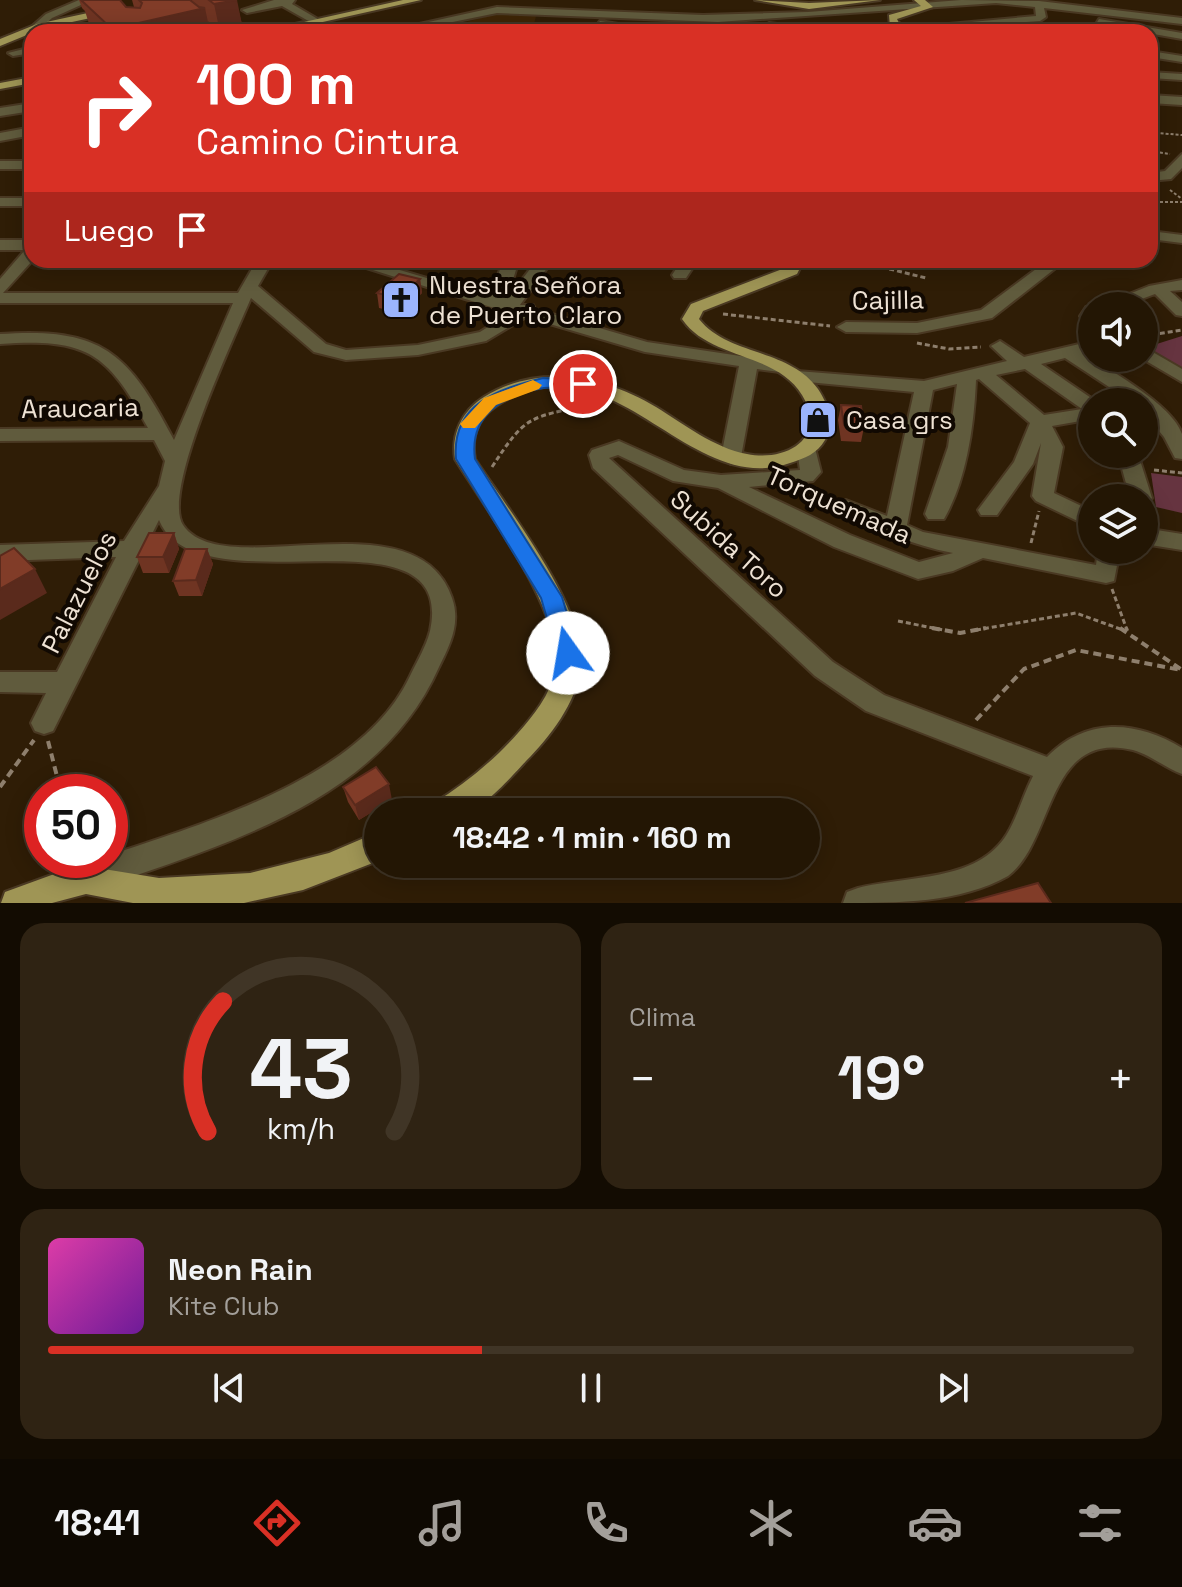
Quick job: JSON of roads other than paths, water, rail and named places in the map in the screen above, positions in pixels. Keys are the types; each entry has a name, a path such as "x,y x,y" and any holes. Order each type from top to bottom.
{"main road":[{"path":"158,3 173,0"},
{"path":"303,24 416,0"},
{"path":"760,0 809,6 875,0"},
{"path":"894,24 892,17 924,9 923,2"},
{"path":"55,24 118,11"},
{"path":"0,43 24,33"},
{"path":"0,86 24,82"},
{"path":"467,798 523,747 561,695 569,666 561,619 552,597 465,459 463,438 480,410 514,390 557,382 608,390 731,457 774,460 807,449 819,435 819,411 809,389 789,372 695,328 691,315 701,307 792,268"},
{"path":"16,903 83,879 168,893 240,889 324,869 364,852"}],"street":[{"path":"40,24 49,16 87,0"},
{"path":"95,0 118,11"},
{"path":"173,0 203,24"},
{"path":"247,10 295,0"},
{"path":"538,16 546,0"},
{"path":"704,18 827,13 923,2 996,0 1155,17 1180,27"},
{"path":"281,1 322,24"},
{"path":"658,24 669,16 670,4"},
{"path":"1039,4 1040,16"},
{"path":"438,24 492,11 593,24"},
{"path":"821,24 827,13"},
{"path":"538,16 669,16 752,24"},
{"path":"954,24 1027,21 1040,16 1135,24"},
{"path":"1158,26 1180,27"},
{"path":"1162,48 1182,50"},
{"path":"13,53 24,51"},
{"path":"1158,55 1182,59"},
{"path":"1158,80 1182,77"},
{"path":"1158,100 1182,101"},
{"path":"0,112 24,108"},
{"path":"0,137 24,132"},
{"path":"1167,177 1177,156"},
{"path":"0,165 24,165"},
{"path":"0,202 24,202"},
{"path":"1158,236 1182,239"},
{"path":"0,245 24,247"},
{"path":"0,289 24,258"},
{"path":"83,879 277,808 324,783 350,764 392,722 429,668 442,635 445,621 441,595 414,566 386,556 216,553 180,537 169,522 168,488 175,461 246,292 260,268"},
{"path":"378,268 512,305 645,347 749,362 789,372 924,387 1078,349"},
{"path":"511,268 512,305"},
{"path":"0,298 246,292 320,348 346,355 407,351 486,336 539,268"},
{"path":"680,275 685,268"},
{"name":"Cajilla","path":"846,327 917,328 986,314 1047,268"},
{"path":"1157,292 1168,285 1182,285"},
{"path":"1161,291 1182,311"},
{"path":"0,339 51,335 92,347 129,376 175,461"},
{"path":"1000,346 1078,400"},
{"path":"1067,351 1154,409 1174,431 1182,453"},
{"path":"1158,361 1182,377"},
{"path":"731,457 749,362"},
{"path":"975,375 1040,422 1053,447 1043,496 1078,513"},
{"path":"936,514 954,471 975,375"},
{"path":"895,530 924,387"},
{"path":"1040,422 1078,413"},
{"path":"989,510 1023,464 1040,422"},
{"name":"Araucaria","path":"0,435 161,434"},
{"name":"Subida Toro","path":"807,449 811,472 806,476 721,482 680,476 619,447 599,455 600,463 824,669 875,703 962,734 1051,771"},
{"name":"Torquemada","path":"721,482 842,541 918,571 945,565 982,550"},
{"name":"Palazuelos","path":"44,723 131,549 168,488"},
{"path":"846,507 919,539 1106,575 1107,564"},
{"path":"1158,539 1182,542"},
{"path":"0,553 131,549"},
{"path":"0,682 63,683"},
{"path":"858,903 879,896 963,884 997,868 1017,850 1051,771 1083,743 1107,734 1144,743 1182,762"}],"place":[{"name":"Nuestra Señora de Puerto Claro","path":"401,300"},
{"name":"Casa grs","path":"818,420"}]}
